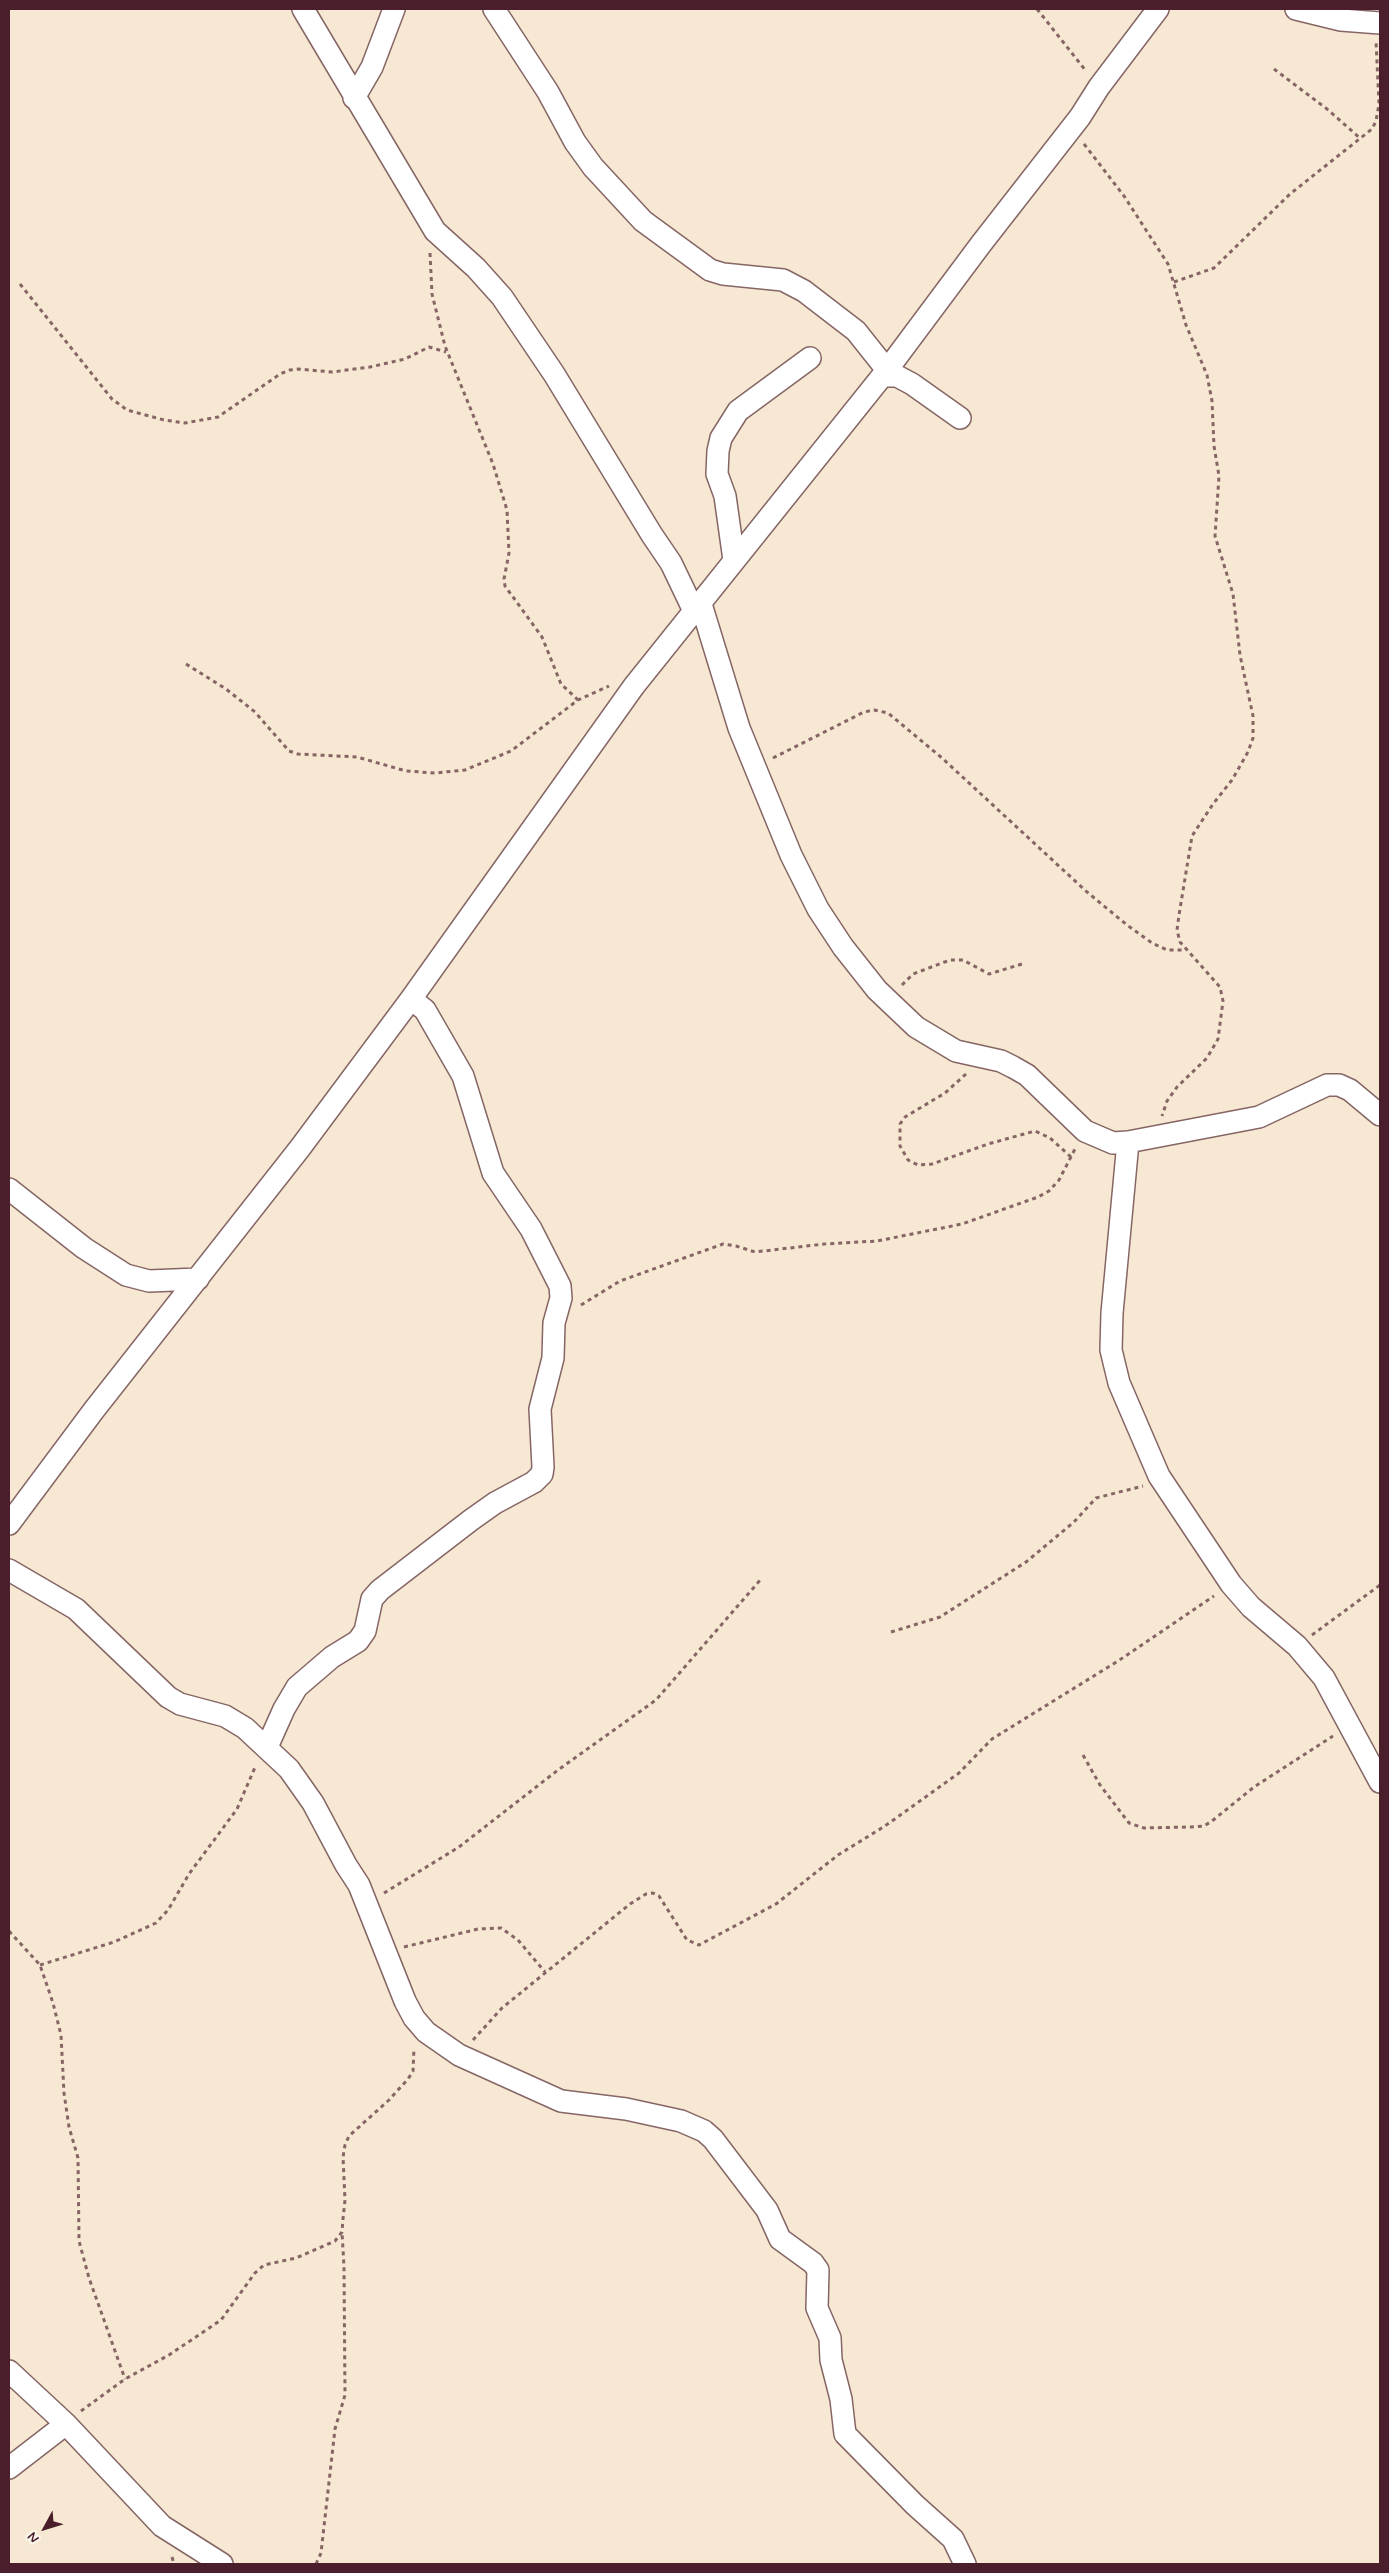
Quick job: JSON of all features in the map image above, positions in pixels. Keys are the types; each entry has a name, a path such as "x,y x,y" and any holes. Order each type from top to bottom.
{"street":[{"path":"302,9 435,231 476,268 502,297 554,374 596,446 672,563 698,608 736,719 791,855 818,909 843,947 877,990 916,1027 940,1042 956,1051 1001,1061 1027,1075 1085,1131 1113,1143 1128,1142 1156,1135 1260,1117 1327,1085 1339,1085 1350,1090 1380,1114"},
{"path":"354,98 372,67 394,9"},
{"path":"494,9 548,92 575,142 593,167 643,221 710,270 723,274 782,280 804,291 856,331 885,373 897,376 912,384 960,418"},
{"path":"9,1524 94,1410 300,1148 411,999 671,637 698,608 734,560 885,373 991,230 1070,130 1099,87 1158,9"},
{"path":"1296,9 1341,20 1377,23"},
{"path":"734,560 725,496 717,474 718,451 721,438 738,411 810,358"},
{"path":"267,1747 284,1709 297,1686 310,1673 358,1641 362,1636 365,1631 372,1599 380,1590 471,1520 495,1503 534,1482 542,1474 540,1409 553,1358 556,1314 561,1298 555,1274 532,1229 493,1173 463,1076 425,1010 411,999"},
{"path":"1128,1142 1112,1313 1111,1350 1119,1383 1159,1476 1231,1584 1251,1607 1296,1646 1324,1678 1380,1782"},
{"path":"9,1188 84,1248 126,1275 149,1281 198,1279"},
{"path":"9,1570 76,1609 168,1697 180,1704 225,1716 245,1728 289,1769 313,1803 368,1902 387,1950 393,1971 414,2018 426,2032 459,2055 561,2101 626,2109 681,2121 704,2131 714,2139 741,2173 766,2210 780,2239 813,2263 818,2270 817,2308 830,2338 831,2360 841,2399 845,2434 915,2505 953,2539 965,2564"},
{"path":"9,2372 66,2424 162,2526 222,2564"},
{"path":"9,2468 66,2424"}],"path":[{"path":"1037,9 1099,87"},
{"path":"1174,282 1214,268 1290,194 1361,139 1374,125 1379,104 1377,23"},
{"path":"1274,69 1327,109 1361,139"},
{"path":"1070,130 1091,152 1124,196 1168,264 1178,301 1202,359 1211,394 1214,446 1220,488 1215,536 1233,594 1240,655 1253,716 1253,738 1248,752 1232,780 1213,804 1192,836 1177,930 1180,942 1186,950 1220,987 1223,1001 1222,1021 1218,1039 1207,1058 1177,1087 1167,1101 1156,1135"},
{"path":"430,249 432,294 447,352 493,464 507,510 509,553 504,578 505,586 542,638 561,684 578,700"},
{"path":"20,284 112,399 127,410 164,420 185,423 218,417 280,374 298,368 332,372 370,367 404,359 429,347 447,352"},
{"path":"186,664 226,689 255,712 290,751 298,754 358,757 406,770 434,773 465,770 511,751 578,700 595,691 614,684 634,686"},
{"path":"755,768 823,731 864,712 874,710 888,713 942,758 1087,892 1127,925 1152,943 1167,950 1186,950"},
{"path":"877,990 889,991 898,988 913,974 950,960 962,960 989,974 1022,964"},
{"path":"986,1057 945,1092 905,1117 900,1124 900,1146 908,1160 918,1165 932,1164 988,1144 1035,1131 1050,1138 1071,1157"},
{"path":"556,1314 571,1310 620,1280 723,1244 755,1252 824,1244 877,1241 962,1224 1038,1198 1049,1191 1059,1180 1085,1131"},
{"path":"891,1632 940,1617 1026,1562 1074,1522 1096,1498 1140,1487 1159,1476"},
{"path":"368,1902 459,1847 558,1770 656,1700 762,1578"},
{"path":"459,2055 502,2008 630,1904 646,1894 653,1892 659,1896 687,1940 693,1944 700,1946 734,1928 776,1904 838,1855 885,1826 959,1772 992,1739 1118,1661 1231,1584"},
{"path":"1296,1646 1380,1584"},
{"path":"1083,1754 1100,1784 1129,1823 1144,1828 1204,1826 1254,1787 1328,1741 1338,1730 1342,1713"},
{"path":"40,1965 114,1942 156,1923 168,1910 189,1874 237,1809 267,1747"},
{"path":"387,1950 478,1929 502,1928 518,1940 545,1972"},
{"path":"9,1931 40,1965 54,2003 61,2035 64,2093 69,2126 78,2158 79,2240 89,2278 125,2379"},
{"path":"316,2564 321,2553 335,2429 345,2395 342,2232 345,2200 343,2157 345,2145 349,2136 393,2096 413,2071 412,2030 414,2018"},
{"path":"66,2424 125,2379 169,2355 221,2320 254,2272 264,2265 296,2258 335,2241 342,2232"}]}
